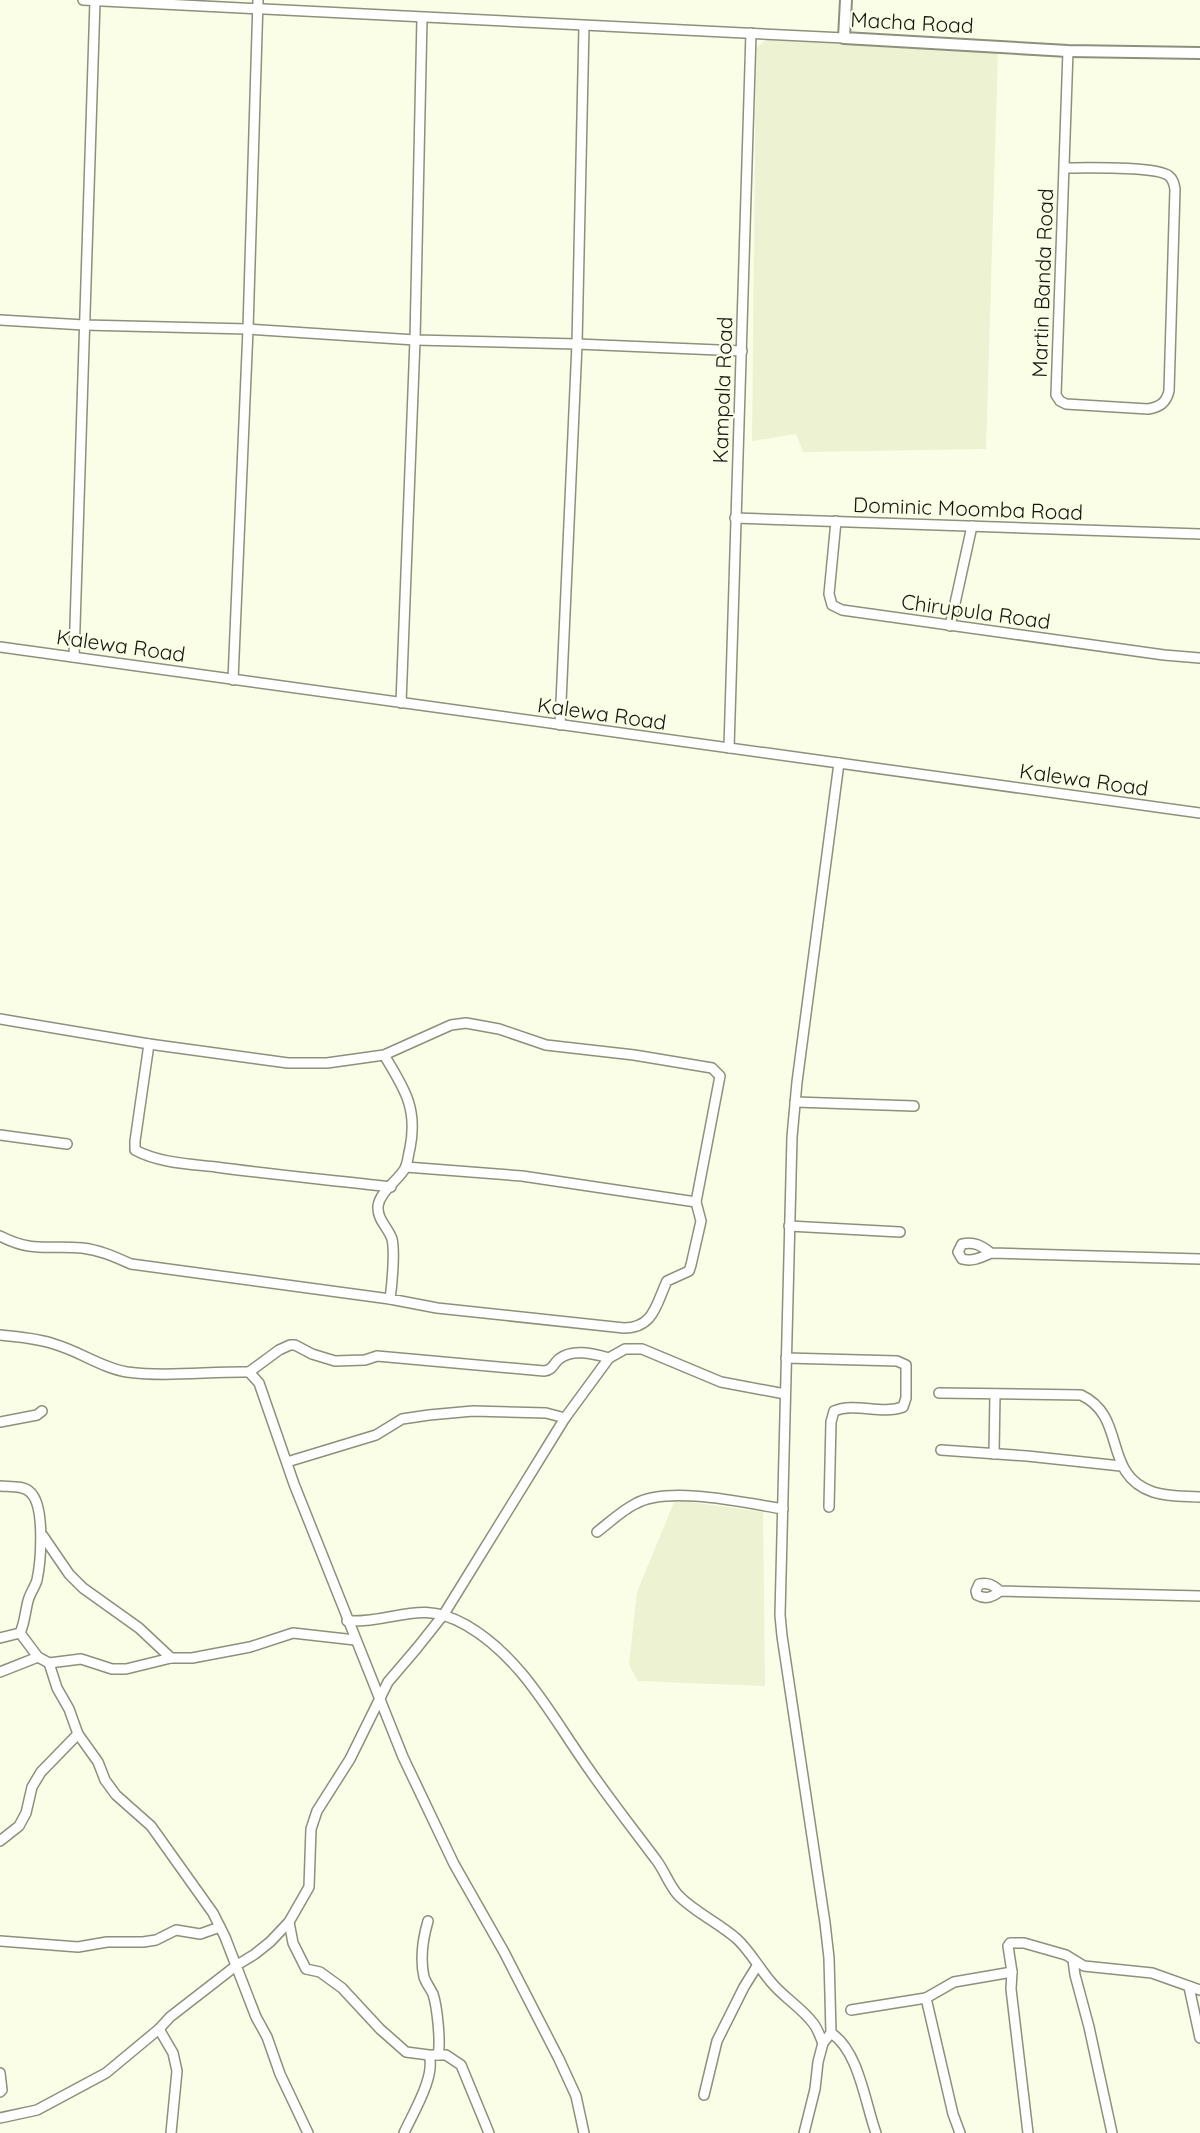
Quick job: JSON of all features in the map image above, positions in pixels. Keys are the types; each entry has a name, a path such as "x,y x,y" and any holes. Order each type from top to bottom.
{"main road":[{"path":"844,38 846,0"},
{"name":"Macha Road","path":"844,38 1068,51 1200,53"}],"street":[{"name":"Macha Road","path":"83,0 258,5 422,18 844,38"},
{"path":"74,657 95,1"},
{"path":"233,680 248,329 258,5"},
{"path":"400,703 415,340 422,18"},
{"path":"560,725 577,344 584,26"},
{"name":"Kampala Road","path":"729,748 752,33"},
{"name":"Martin Banda Road","path":"1064,168 1154,171 1170,177 1174,182 1169,391 1163,404 1148,409 1066,404 1060,401 1056,394 1068,51"},
{"path":"0,320 84,325 248,329 415,340 742,351"},
{"name":"Dominic Moomba Road","path":"735,518 1200,534"},
{"name":"Chirupula Road","path":"836,521 829,594 832,605 842,610 1200,658"},
{"path":"950,626 972,526"},
{"name":"Kalewa Road","path":"0,648 1200,813"},
{"path":"804,2133 823,2043 831,2033 829,1958 823,1903 783,1657 780,1615 784,1394 795,1102 839,763"},
{"path":"0,1019 149,1044 288,1063 327,1063 384,1055 452,1025 466,1023 499,1029 546,1045 634,1055 712,1068 720,1076 696,1202 701,1221 689,1271 666,1281 651,1315 641,1326 624,1328 436,1308 390,1299 131,1264 112,1255 82,1248 28,1248 0,1236"},
{"path":"149,1044 135,1150 147,1156 195,1165 391,1187"},
{"path":"384,1055 401,1082 412,1112 413,1132 406,1167 391,1187 380,1196 378,1208 381,1223 392,1239 390,1299"},
{"path":"795,1102 914,1106"},
{"path":"0,1135 67,1144"},
{"path":"406,1167 522,1176 696,1202"},
{"path":"789,1226 900,1232"},
{"path":"992,1252 1200,1259"},
{"path":"0,1335 55,1344 115,1369 162,1374 249,1372 279,1350 290,1345 335,1361 365,1360 377,1356 544,1371 552,1369 561,1357 571,1354 582,1353 609,1358"},
{"path":"0,2118 37,2110 106,2073 170,2017 237,1965 263,1948 289,1922 309,1887 311,1829 317,1811 350,1759 388,1682 444,1614 565,1418 609,1358 626,1349 642,1349 721,1382 784,1394"},
{"path":"786,1358 897,1361 906,1365 906,1398 903,1407 834,1411 831,1422 829,1507"},
{"path":"249,1372 259,1383 347,1621 403,1757 445,1846 523,1988 568,2077 576,2096 584,2133"},
{"path":"939,1393 1070,1393 1081,1395 1090,1399 1104,1413 1110,1424 1121,1466 1130,1478 1152,1492 1200,1497"},
{"path":"994,1454 995,1394"},
{"path":"0,1422 37,1415 42,1411"},
{"path":"287,1462 376,1435 402,1419 473,1411 546,1413 565,1418"},
{"path":"941,1450 1121,1466"},
{"path":"0,1486 17,1487 33,1494 43,1536 69,1574 83,1588 139,1628 171,1658"},
{"path":"597,1532 635,1503 657,1496 691,1497 783,1509"},
{"path":"20,1633 31,1592 37,1582 39,1550 43,1536"},
{"path":"1000,1591 1200,1596"},
{"path":"347,1621 368,1622 418,1612 444,1614 491,1642 542,1698 583,1761 665,1871 676,1894 740,1942 781,1994 801,2009 814,2024 823,2043"},
{"path":"20,1633 38,1657 49,1663 81,1659 112,1669 126,1669 171,1658 192,1658 250,1647 293,1633 355,1640"},
{"path":"0,1638 20,1633"},
{"path":"0,1672 38,1657"},
{"path":"49,1663 57,1688 69,1709 78,1734 98,1762 105,1780 116,1795 151,1826 195,1886 220,1927 252,2007 267,2037 280,2074 308,2133"},
{"path":"0,1841 19,1826 26,1813 32,1787 41,1772 78,1734"},
{"path":"405,2133 428,2080 440,2040 433,1995 424,1978 424,1937 428,1921"},
{"path":"289,1922 293,1943 306,1969 320,1972 342,1988 380,2029 406,2052 446,2055 461,2065 489,2133"},
{"path":"0,1941 78,1947 107,1942 156,1940 176,1930 200,1934 220,1927"},
{"path":"1028,2133 1008,1946 1013,1942 1066,1955 1084,1966 1152,1973 1200,1990"},
{"path":"1073,1960 1112,2133"},
{"path":"704,2095 717,2041 757,1966"},
{"path":"852,2010 926,1998 954,1982 1012,1972"},
{"path":"1189,1987 1200,2038"},
{"path":"926,1998 953,2114 960,2133"},
{"path":"159,2029 173,2052 177,2071 171,2133"},
{"path":"831,2033 841,2039 849,2052 876,2133"},
{"path":"0,2073 2,2090 0,2092"}],"shaded area":[{"path":"766,40 998,51 986,449 803,452 796,434 752,441 756,48"},
{"path":"675,1500 763,1512 765,1686 638,1681 629,1665 637,1592"}]}
